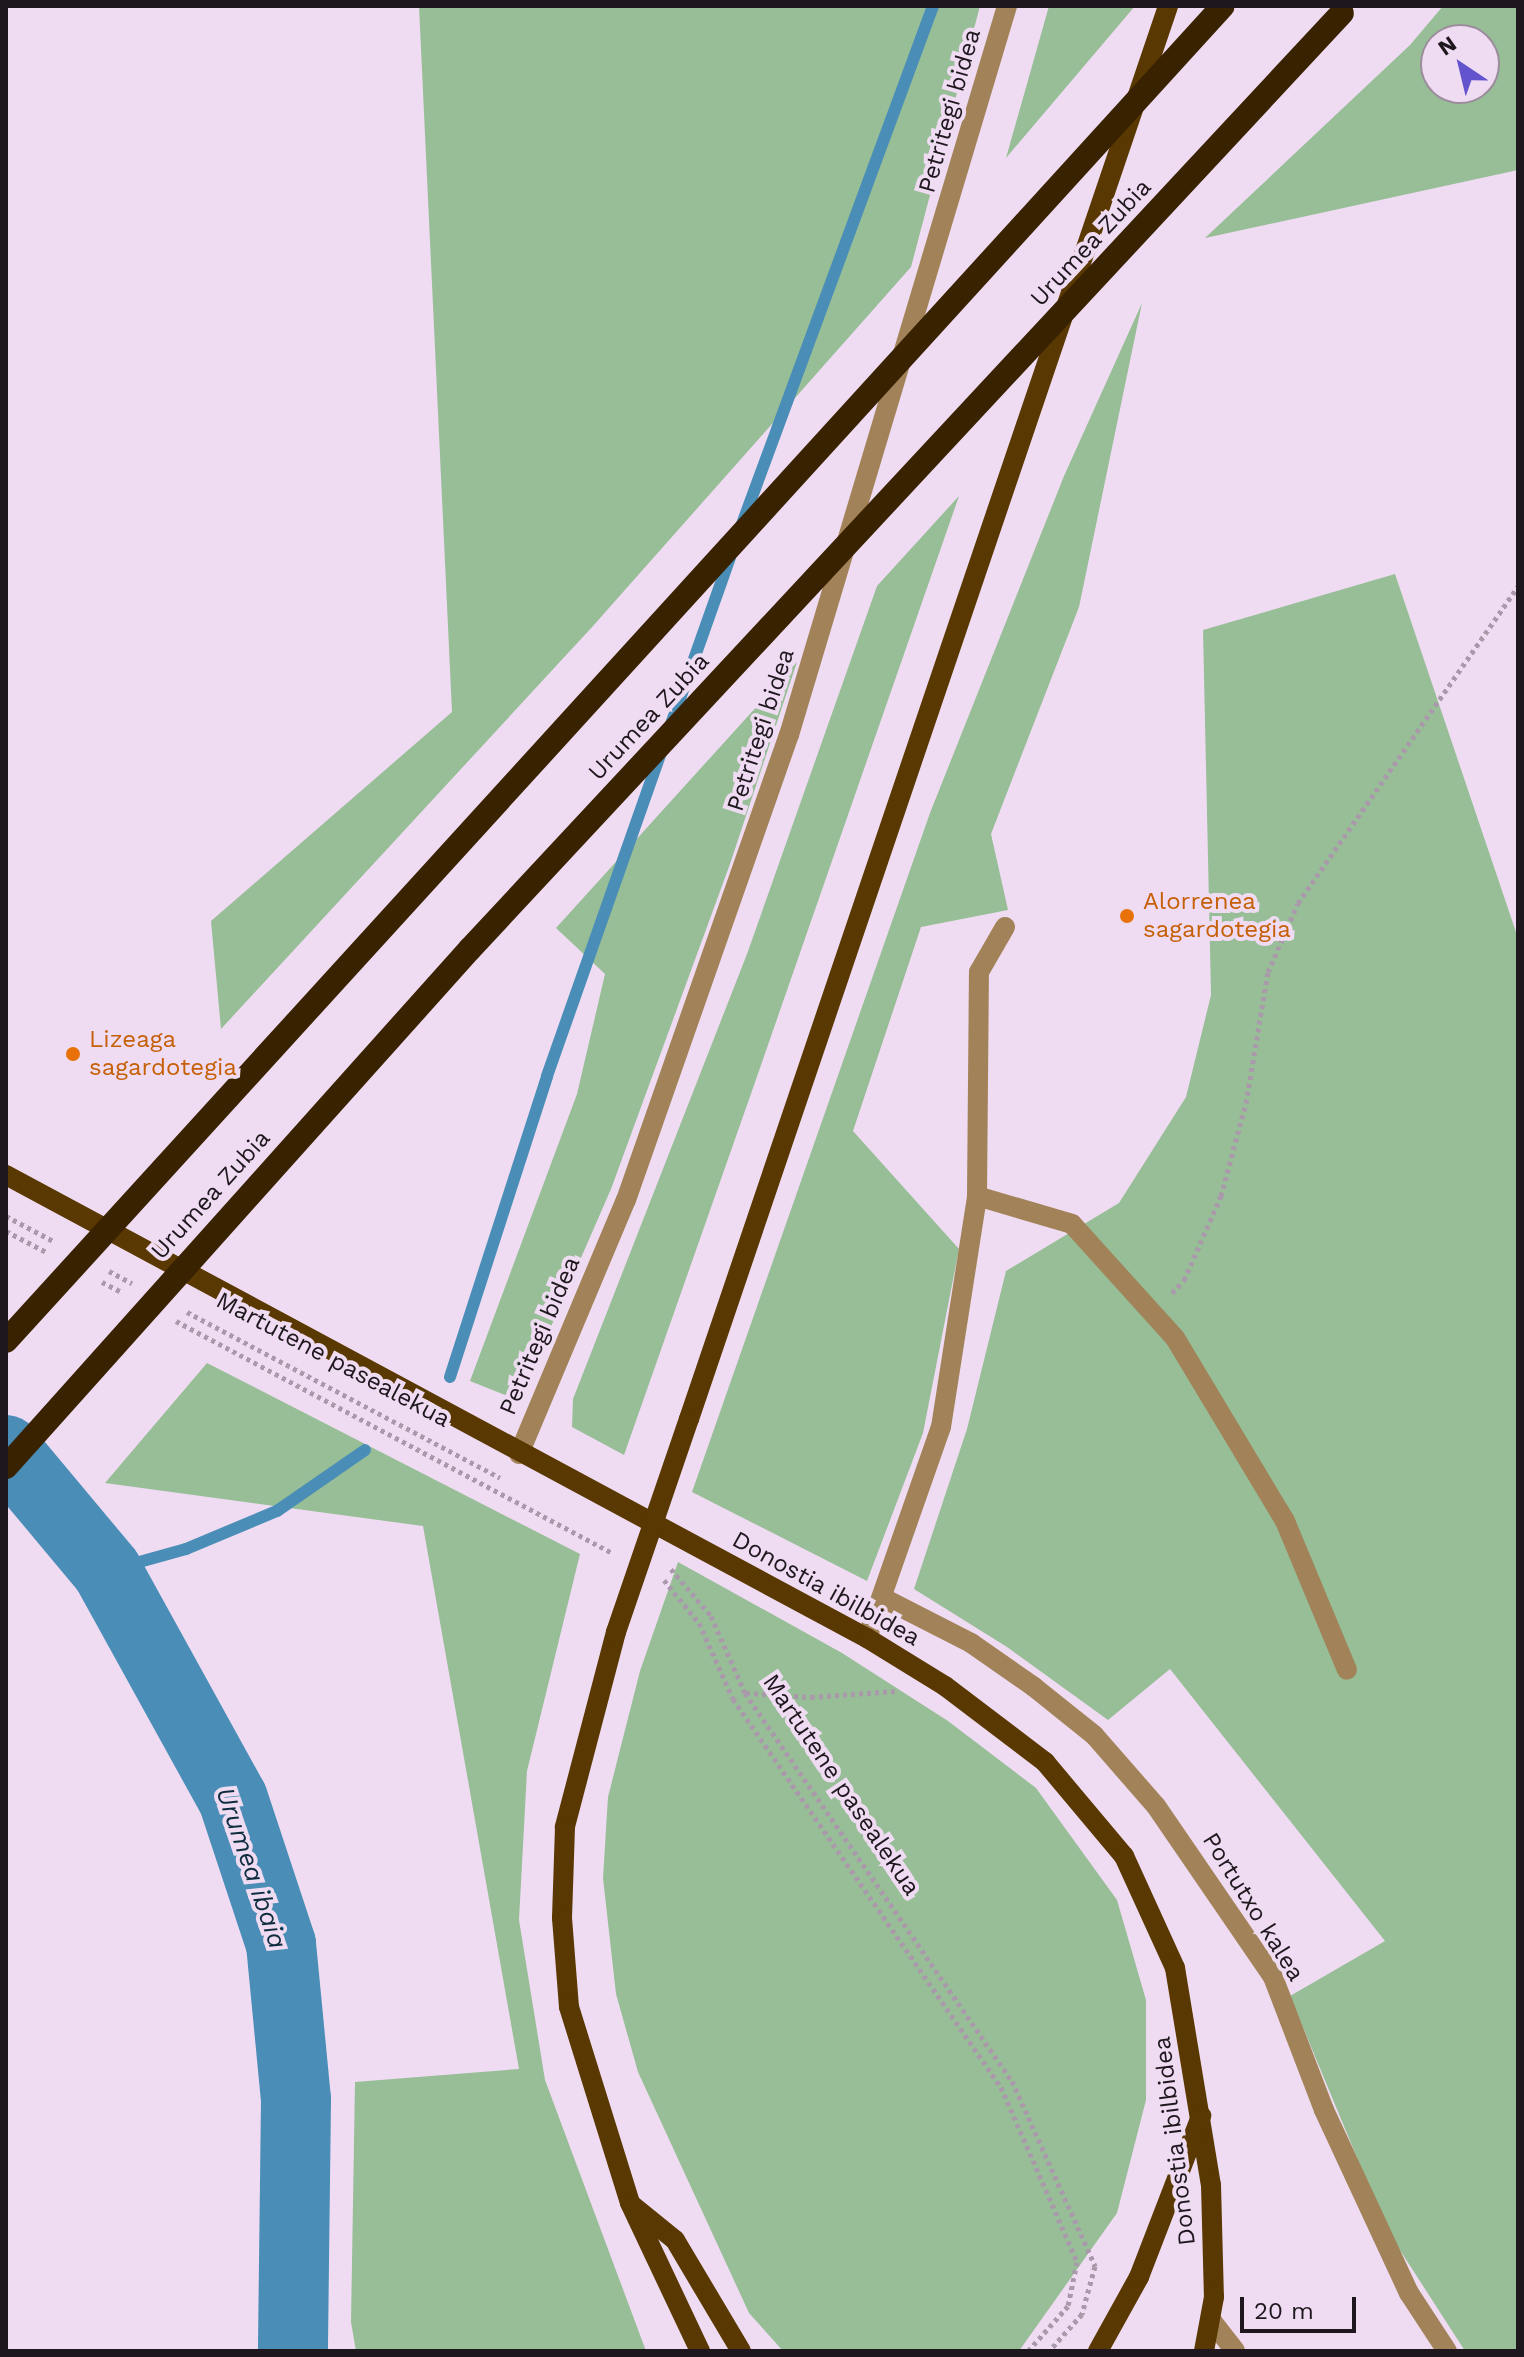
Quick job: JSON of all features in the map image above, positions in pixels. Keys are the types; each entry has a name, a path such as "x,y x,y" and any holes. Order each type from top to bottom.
{"highway":[{"path":"6,1341 1223,6"},
{"name":"Urumea Zubia","path":"6,1467 470,949 1342,13"}],"main road":[{"path":"700,2351 630,2203 569,2007 562,1918 565,1827 616,1632 1168,6"},
{"name":"Donostia ibilbidea","path":"6,1175 519,1454 867,1638 945,1686 1045,1762 1124,1856 1175,1968 1203,2112 1215,2259 1206,2341"},
{"path":"1098,2351 1139,2277 1203,2112"},
{"path":"630,2203 675,2240 741,2351"}],"street":[{"name":"Petritegi bidea","path":"519,1454 626,1200 789,735 1007,6"},
{"path":"867,1638 885,1599 941,1427 977,1196 979,972 1005,927"},
{"path":"977,1196 1072,1224 1175,1338 1285,1521 1347,1670"},
{"name":"Portutxo kalea","path":"885,1599 971,1643 1034,1687 1094,1735 1156,1806 1273,1977 1324,2110 1402,2279 1447,2351"},
{"name":"Donostia ibilbidea","path":"1206,2341 1235,2351"}],"path":[{"path":"1152,1314 1184,1280 1221,1196 1246,1103 1268,972 1298,903 1518,586"},
{"path":"6,1216 62,1246"},
{"path":"6,1231 62,1261"},
{"path":"103,1268 145,1290"},
{"path":"90,1275 132,1298"},
{"name":"Martutene pasealekua","path":"173,1305 506,1482"},
{"path":"174,1320 622,1558"},
{"name":"Martutene pasealekua","path":"659,1563 672,1570 711,1616 745,1693 1012,2081 1092,2254 1093,2285 1082,2314 1049,2351"},
{"path":"650,1573 664,1580 699,1623 733,1699 1001,2087 1077,2262 1068,2306 1028,2351"},
{"path":"745,1693 811,1697 945,1686"}],"green space":[{"path":"419,6 980,6 911,267 593,626 221,1029 211,921 452,712"},
{"path":"1049,6 1135,6 1006,158"},
{"path":"1443,6 1518,6 1518,170 1205,238 1420,33 1420,104 1500,104 1500,24 1428,24"},
{"path":"1142,303 1079,607 991,834 1008,910 921,927 853,1131 959,1249 923,1433 867,1581 692,1492 930,813 1064,476"},
{"path":"959,496 624,1455 572,1427 573,1399 747,954 877,586"},
{"path":"1395,574 1518,938 1518,2351 1465,2351 1387,2230 1290,1996 1385,1941 1170,1669 1108,1720 1007,1647 914,1589 967,1429 1006,1271 1119,1203 1186,1097 1211,995 1203,630"},
{"path":"797,662 730,864 611,1189 533,1368 505,1395 470,1381 577,1094 605,974 556,928"},
{"path":"207,1363 580,1554 527,1771 519,1920 545,2080 646,2351 356,2351 351,2322 355,2082 519,2069 423,1526 105,1483"},
{"path":"678,1562 842,1653 948,1721 1036,1788 1117,1900 1146,2000 1146,2100 1117,2213 1019,2351 783,2351 749,2313 638,2072 616,1994 603,1878 608,1797 640,1671"}],"waterway":[{"path":"742,524 933,6"},
{"path":"671,724 730,557"},
{"path":"450,1377 547,1076 661,753"},
{"name":"Urumea ibaia","path":"6,1450 107,1571 233,1799 281,1944 296,2099 293,2351"},
{"path":"107,1571 186,1549 277,1511 365,1450"}],"place":[{"name":"Alorrenea sagardotegia","path":"1127,916"},
{"name":"Lizeaga sagardotegia","path":"73,1054"}]}
